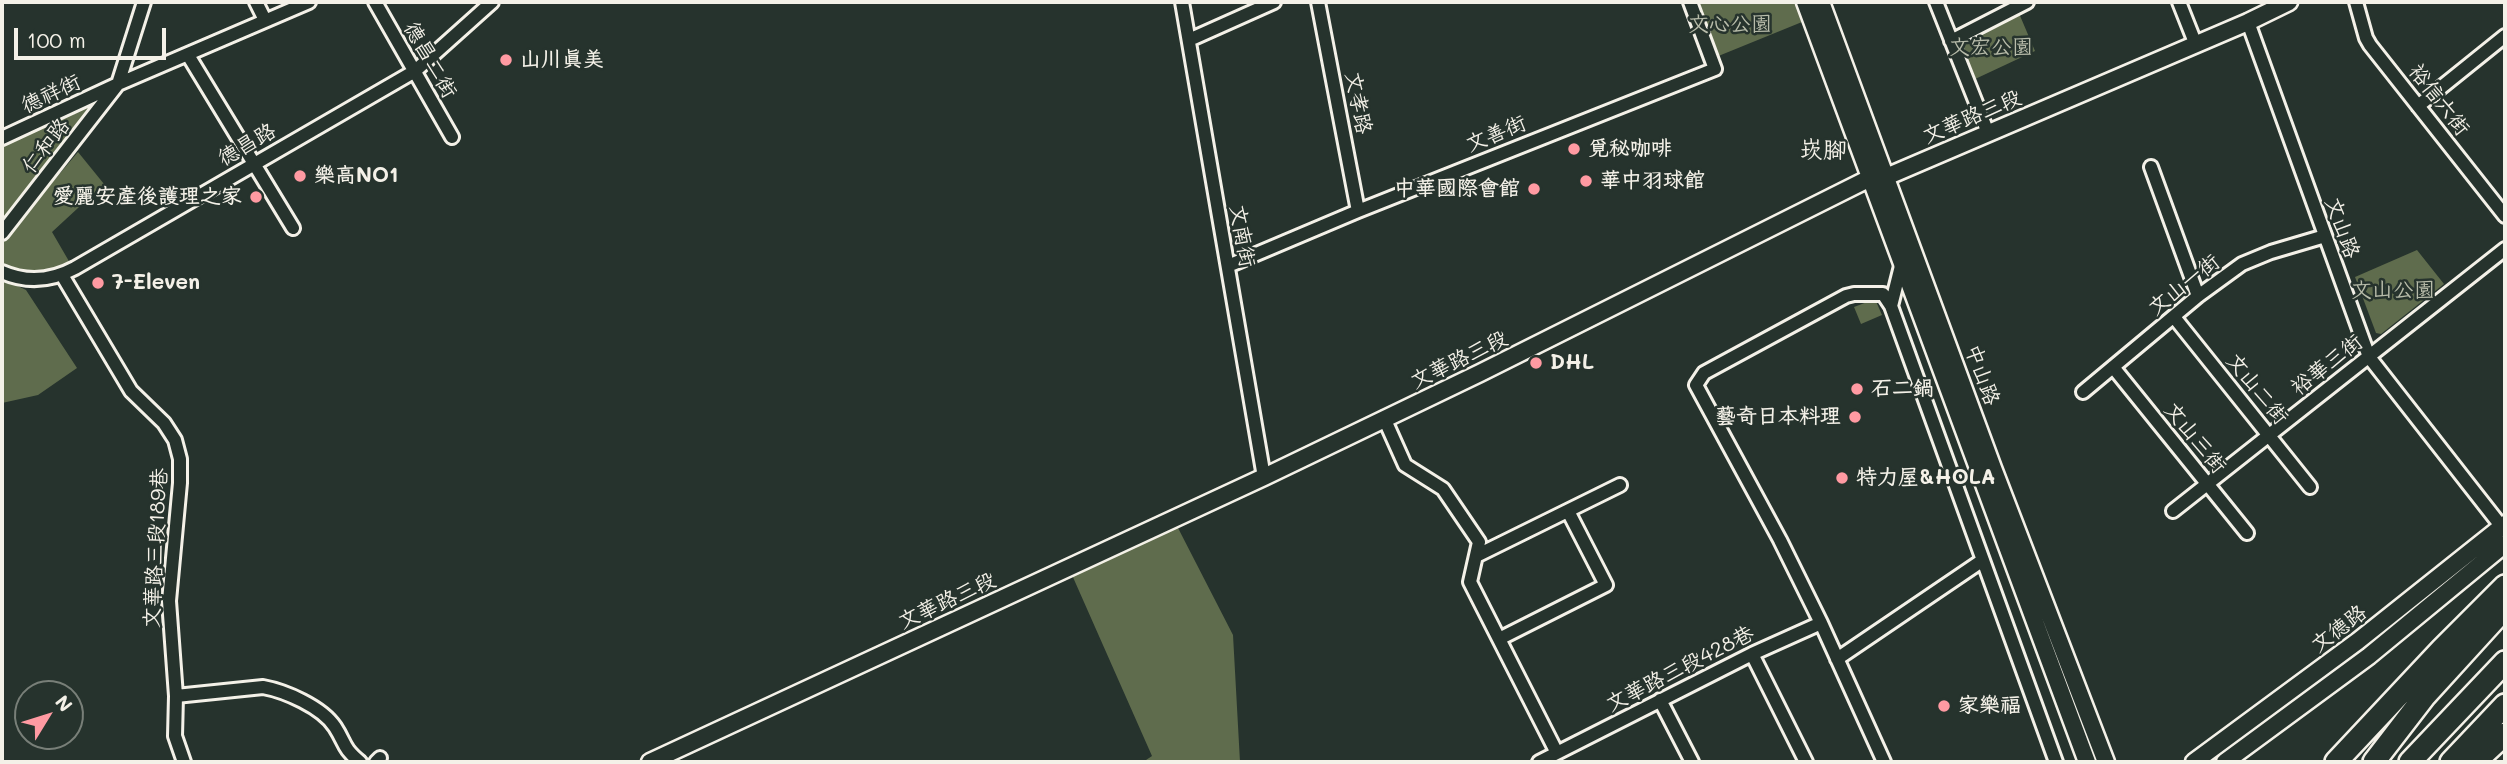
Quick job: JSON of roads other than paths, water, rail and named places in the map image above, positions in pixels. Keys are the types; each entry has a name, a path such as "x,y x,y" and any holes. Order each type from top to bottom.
{"highway":[{"path":"2336,762 2505,586"},
{"path":"2374,762 2424,697 2505,608"},
{"path":"2410,762 2505,662"},
{"path":"2451,762 2505,705"},
{"path":"2475,762 2505,733"}],"street":[{"name":"仁和路","path":"2,233 118,84 144,2"},
{"path":"256,2 265,20"},
{"name":"德祥街","path":"2,138 307,2"},
{"name":"德昌二街","path":"375,2 452,137"},
{"name":"德昌路","path":"2,272 26,279 62,275 415,71 492,2"},
{"name":"文南街","path":"1182,2 1264,477"},
{"path":"1189,40 1274,2"},
{"name":"文孝路","path":"1318,2 1358,211"},
{"name":"文善街","path":"1228,266 1358,211 1715,69 1690,2"},
{"name":"中山路","path":"1805,2 1878,177 2106,762"},
{"name":"中山路","path":"1821,2 1878,177 1902,262 2087,762"},
{"path":"1936,2 1988,133"},
{"path":"1951,41 2027,2"},
{"path":"2179,2 2196,44"},
{"name":"文華路三段","path":"650,762 1264,477 1878,177 1988,133 2289,2"},
{"name":"裕信六街","path":"2356,2 2366,38 2505,216"},
{"name":"文山路","path":"2248,22 2369,357 2504,527"},
{"path":"2418,106 2505,36"},
{"path":"188,55 293,228"},
{"path":"2151,167 2198,296"},
{"name":"文山一街","path":"2083,392 2198,296 2242,264 2271,252 2325,236"},
{"name":"裕華三街","path":"2173,511 2505,249"},
{"path":"1891,306 1902,262"},
{"name":"文華路三段189巷","path":"62,275 131,391 164,423 175,440 180,459 169,601 176,696 175,736 184,762"},
{"path":"1884,762 1780,540 1696,385 1704,373 1854,294 1883,294 1891,306 2056,762"},
{"name":"文山二街","path":"2174,317 2310,487"},
{"name":"文山三街","path":"2113,367 2247,533"},
{"path":"1384,418 1405,465 1443,489 1479,542 1470,582 1557,753"},
{"path":"1476,556 1620,485"},
{"path":"1499,639 1606,585 1568,511"},
{"name":"文德路","path":"2194,762 2358,641 2504,527"},
{"name":"文德路","path":"2225,762 2369,656 2505,544"},
{"path":"1837,659 1983,560"},
{"name":"文華路三段428巷","path":"1539,762 1752,653 1821,623"},
{"path":"1752,653 1806,762"},
{"path":"176,696 263,687 276,689 328,718 336,727 345,750 360,762"},
{"path":"1660,700 1692,762"}],"place":[{"name":"山川真美","path":"506,60"},
{"name":"覓秘咖啡","path":"1574,149"},
{"name":"樂高NO1","path":"300,176"},
{"name":"華中羽球館","path":"1586,181"},
{"name":"中華國際會館","path":"1534,189"},
{"name":"愛麗安產後護理之家","path":"256,197"},
{"name":"7-Eleven","path":"98,283"},
{"name":"DHL","path":"1536,363"},
{"name":"石二鍋","path":"1857,389"},
{"name":"藝奇日本料理","path":"1855,417"},
{"name":"特力屋&HOLA","path":"1842,478"},
{"name":"家樂福","path":"1944,706"}],"district":[{"name":"崁腳","path":"1823,151"}],"park label":[{"name":"文心公園","path":"1730,25"},
{"name":"文宏公園","path":"1991,48"},
{"name":"文山公園","path":"2393,291"}]}
